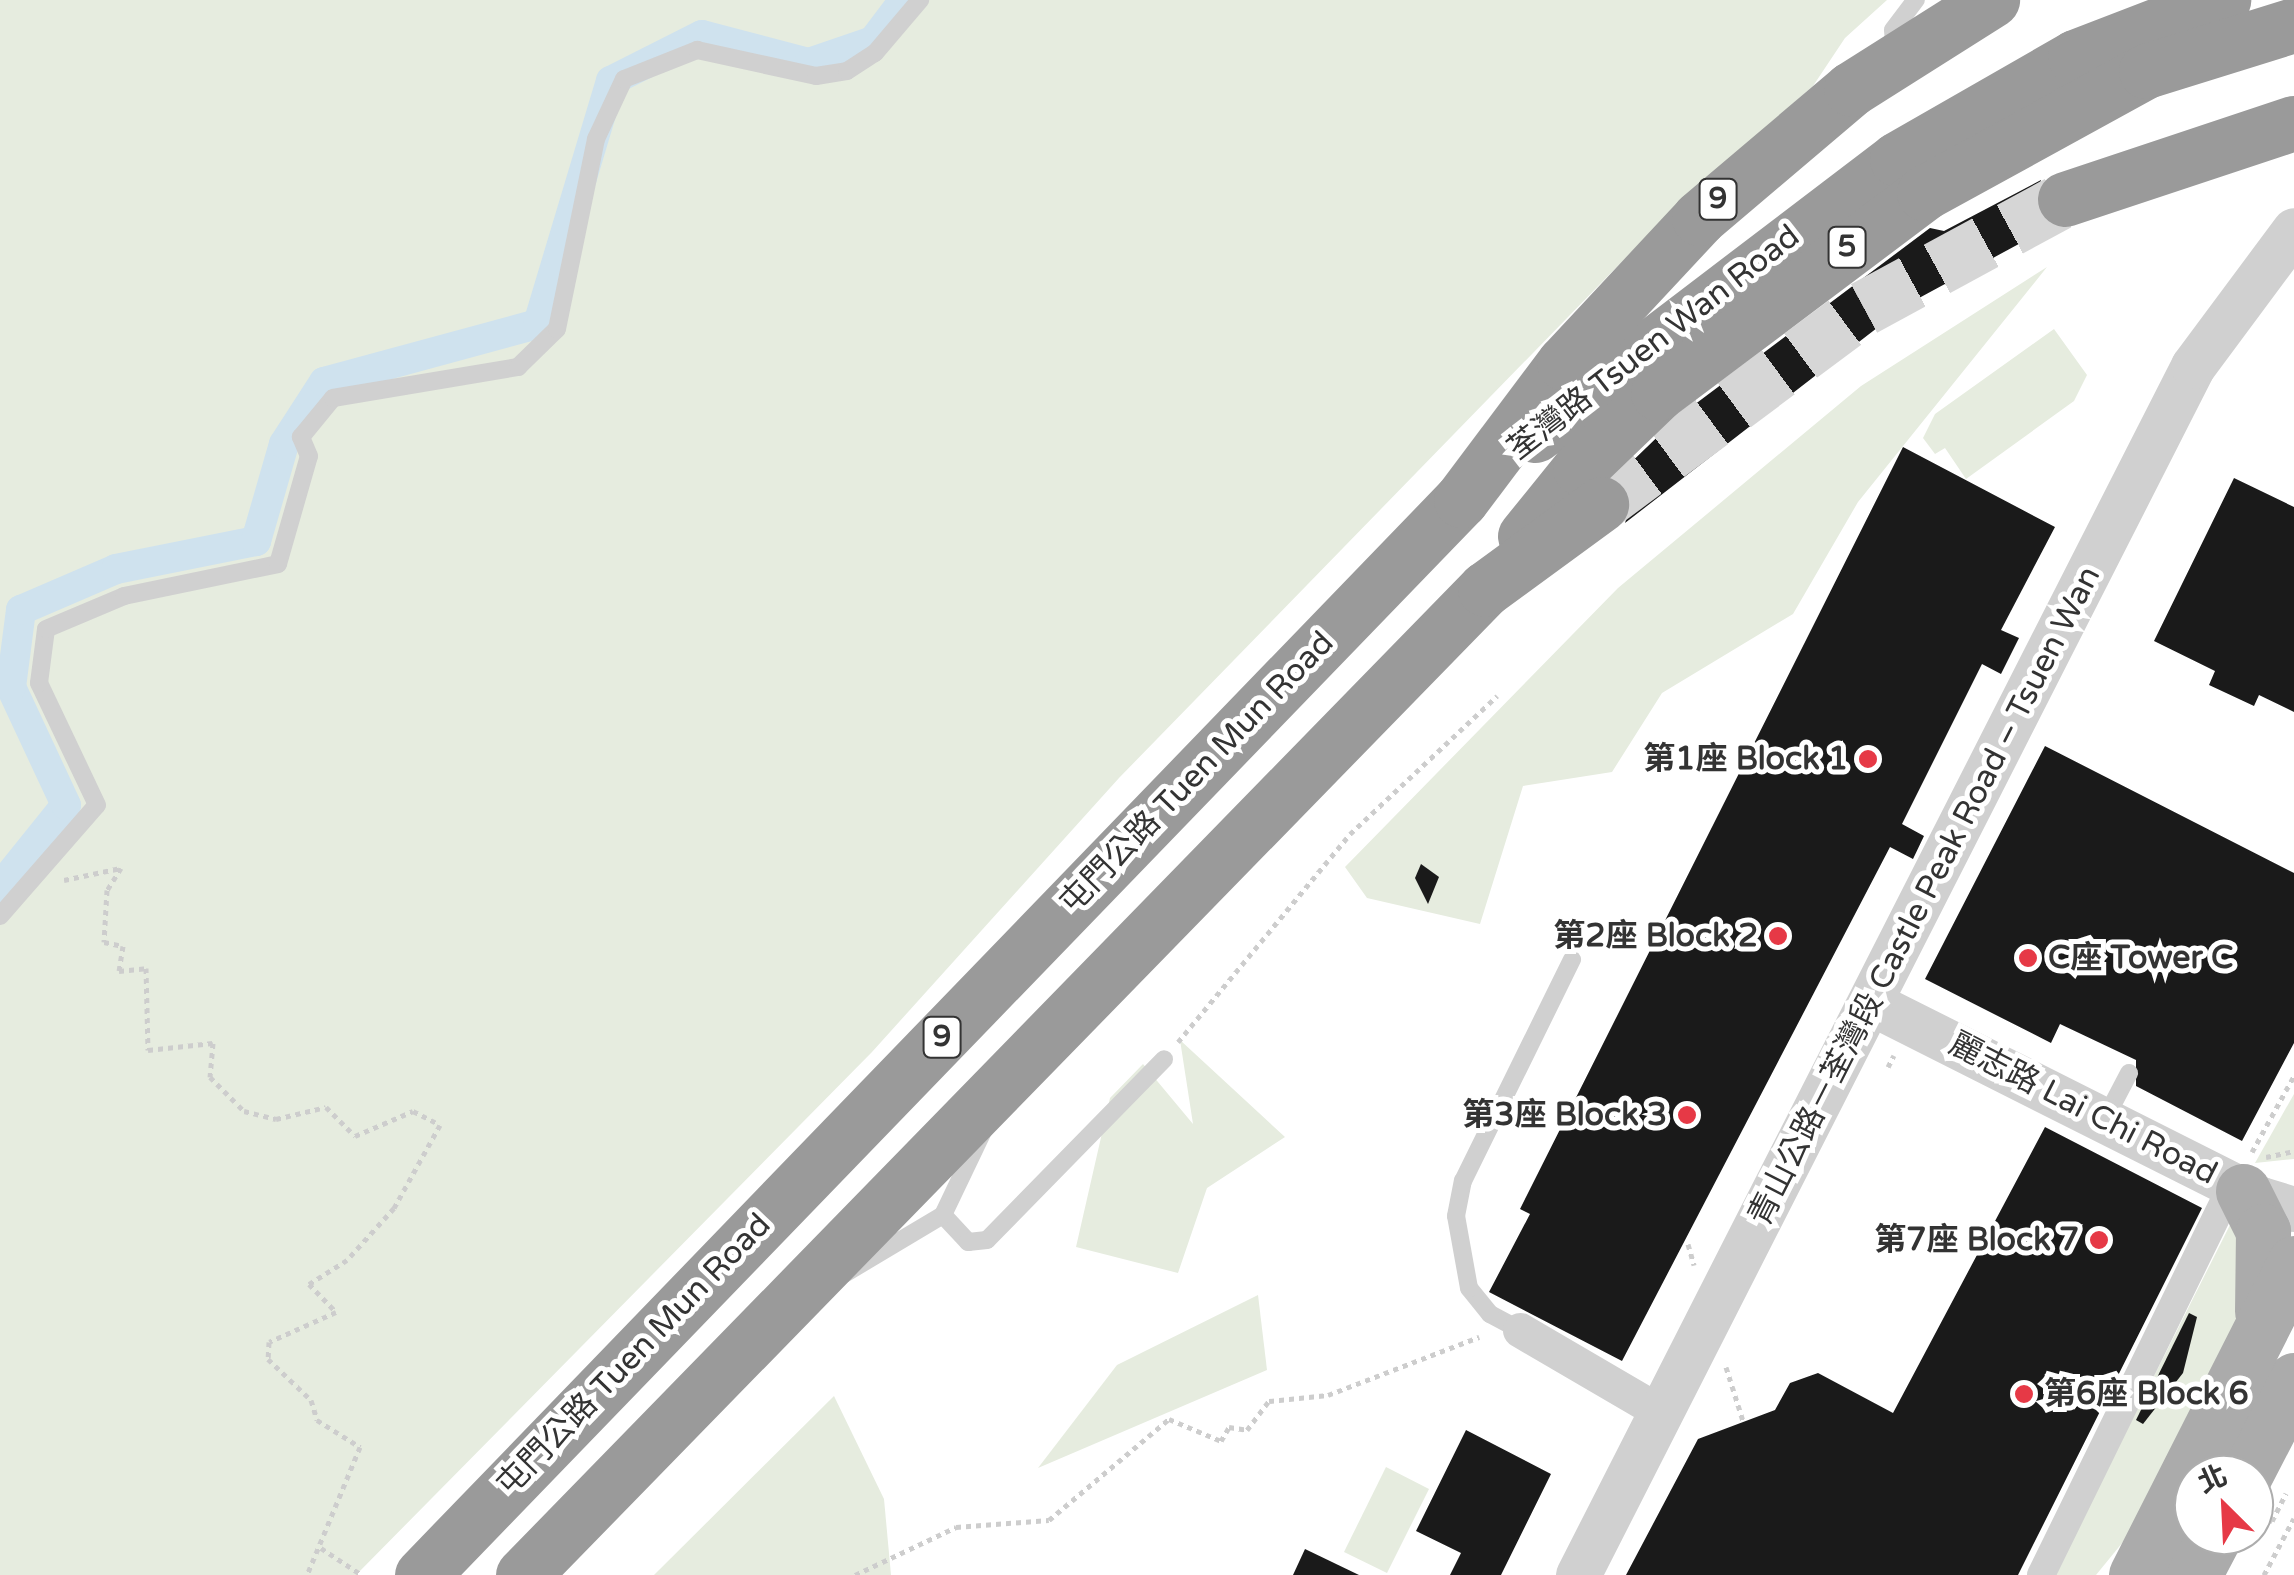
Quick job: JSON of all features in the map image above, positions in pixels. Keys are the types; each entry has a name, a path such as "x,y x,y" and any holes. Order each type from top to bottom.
{"highway":[{"name":"屯門公路 Tuen Mun Road","path":"422,1575 1461,500 1564,363 1663,253 1748,172 1894,58 1992,0"},
{"name":"荃灣路 Tsuen Wan Road","path":"1485,589 1580,468 1717,345 1940,183 2223,0"},
{"name":"荃灣路 Tsuen Wan Road","path":"1461,500 1692,309 1897,159 2138,52 2294,26"},
{"path":"2066,199 2294,123"},
{"name":"9","path":"524,1575 1485,589 1600,504"}],"main road":[{"path":"2233,1196 2266,1246 2261,1324"},
{"path":"2136,1575 2294,1262"},
{"path":"2268,1455 2294,1380"},
{"path":"2194,1575 2211,1555"}],"street":[{"name":"青山公路－荃灣段 Castle Peak Road – Tsuen Wan","path":"1578,1575 1873,1004 2193,366 2294,230"},
{"name":"麗志路 Lai Chi Road","path":"1873,1004 2104,1120 2233,1196 2294,1208"},
{"path":"2040,1575 2233,1196"},
{"path":"1520,1330 1662,1413"}],"lane":[{"path":"0,916 23,895 97,805 39,683 46,629 124,596 278,564 310,456 300,437 333,398 518,367 557,329 596,139 624,79 697,50 816,76 847,71 875,53 920,0"},
{"path":"1894,58 1893,30 1916,0"},
{"path":"1520,1330 1490,1314 1469,1288 1456,1216 1463,1180 1572,959"},
{"path":"942,1215 968,1242 987,1240 1164,1059"},
{"path":"2104,1120 2129,1073"},
{"path":"796,1294 880,1258 942,1215 975,1159 998,1089"}],"path":[{"path":"1164,1059 1350,834 1497,696"},
{"path":"23,895 121,868 108,890 104,942 123,946 119,971 146,968 148,1050 214,1043 210,1077 244,1112 276,1119 326,1108 356,1136 413,1111 440,1125 394,1208 347,1260 309,1284 336,1312 269,1342 268,1360 311,1400 317,1420 360,1447 307,1575"},
{"path":"2293,1079 2249,1156 2294,1151"},
{"path":"855,1575 956,1527 1049,1520 1169,1419 1221,1441 1229,1427 1247,1430 1269,1401 1328,1394 1474,1335"},
{"path":"2264,1575 2294,1518"},
{"path":"321,1548 362,1575"}],"shaded area":[{"path":"0,0 1887,0 1845,38 1813,86 1679,203 1119,778 872,1052 356,1575 0,1575"},
{"path":"2047,267 1858,502 1793,614 1662,693 1612,772 1523,786 1480,924 1367,898 1345,867 1618,588 1861,386"},
{"path":"2054,329 2087,375 2074,401 1966,479 1945,448 1935,454 1923,438 1935,414"},
{"path":"1180,1040 1285,1137 1207,1188 1178,1273 1076,1247 1110,1098 1143,1064 1193,1124"},
{"path":"2294,1094 2294,1159 2255,1163"},
{"path":"2236,1213 2253,1283 2154,1504 2096,1575 2054,1575"},
{"path":"1258,1295 1267,1370 1038,1468 1117,1365"},
{"path":"834,1396 884,1499 891,1575 654,1575"},
{"path":"1386,1467 1429,1489 1387,1573 1344,1552"}],"building":[{"path":"2041,180 2035,208 2052,226 1908,304 1625,523 1632,500 1616,477 1678,417 1930,228 1944,231"},
{"path":"1903,447 2055,527 2001,630 2019,638 2001,674 1982,664 1902,824 1924,836 1913,859 1890,847 1622,1361 1489,1292 1530,1214 1520,1209"},
{"path":"2234,478 2294,507 2294,712 2259,695 2254,706 2209,685 2215,671 2154,641"},
{"path":"2045,746 2294,873 2294,1043 2242,1141 2136,1086 2136,1060 2060,1024 2051,1043 1925,979"},
{"path":"1421,864 1439,877 1428,904 1415,878"},
{"path":"2045,1127 2202,1208 2018,1575 1626,1575 1698,1439 1775,1410 1790,1383 1818,1373 1893,1413"},
{"path":"2189,1313 2197,1317 2183,1373 2143,1424 2136,1420"},
{"path":"1466,1430 1551,1474 1501,1575 1450,1575 1461,1553 1416,1531"},
{"path":"1305,1549 1359,1575 1293,1575"}],"waterway":[{"path":"0,887 66,805 11,687 21,610 116,569 256,541 284,444 324,382 538,324 611,81 702,35 809,63 873,41 904,0"}],"tunnel":[{"path":"1601,504 1864,308 2065,199"}],"place":[{"name":"第1座 Block 1","path":"1868,759"},
{"name":"第2座 Block 2","path":"1778,936"},
{"name":"C座 Tower C","path":"2028,958"},
{"name":"第3座 Block 3","path":"1687,1115"},
{"name":"第7座 Block 7","path":"2099,1240"},
{"name":"第6座 Block 6","path":"2024,1394"}]}
